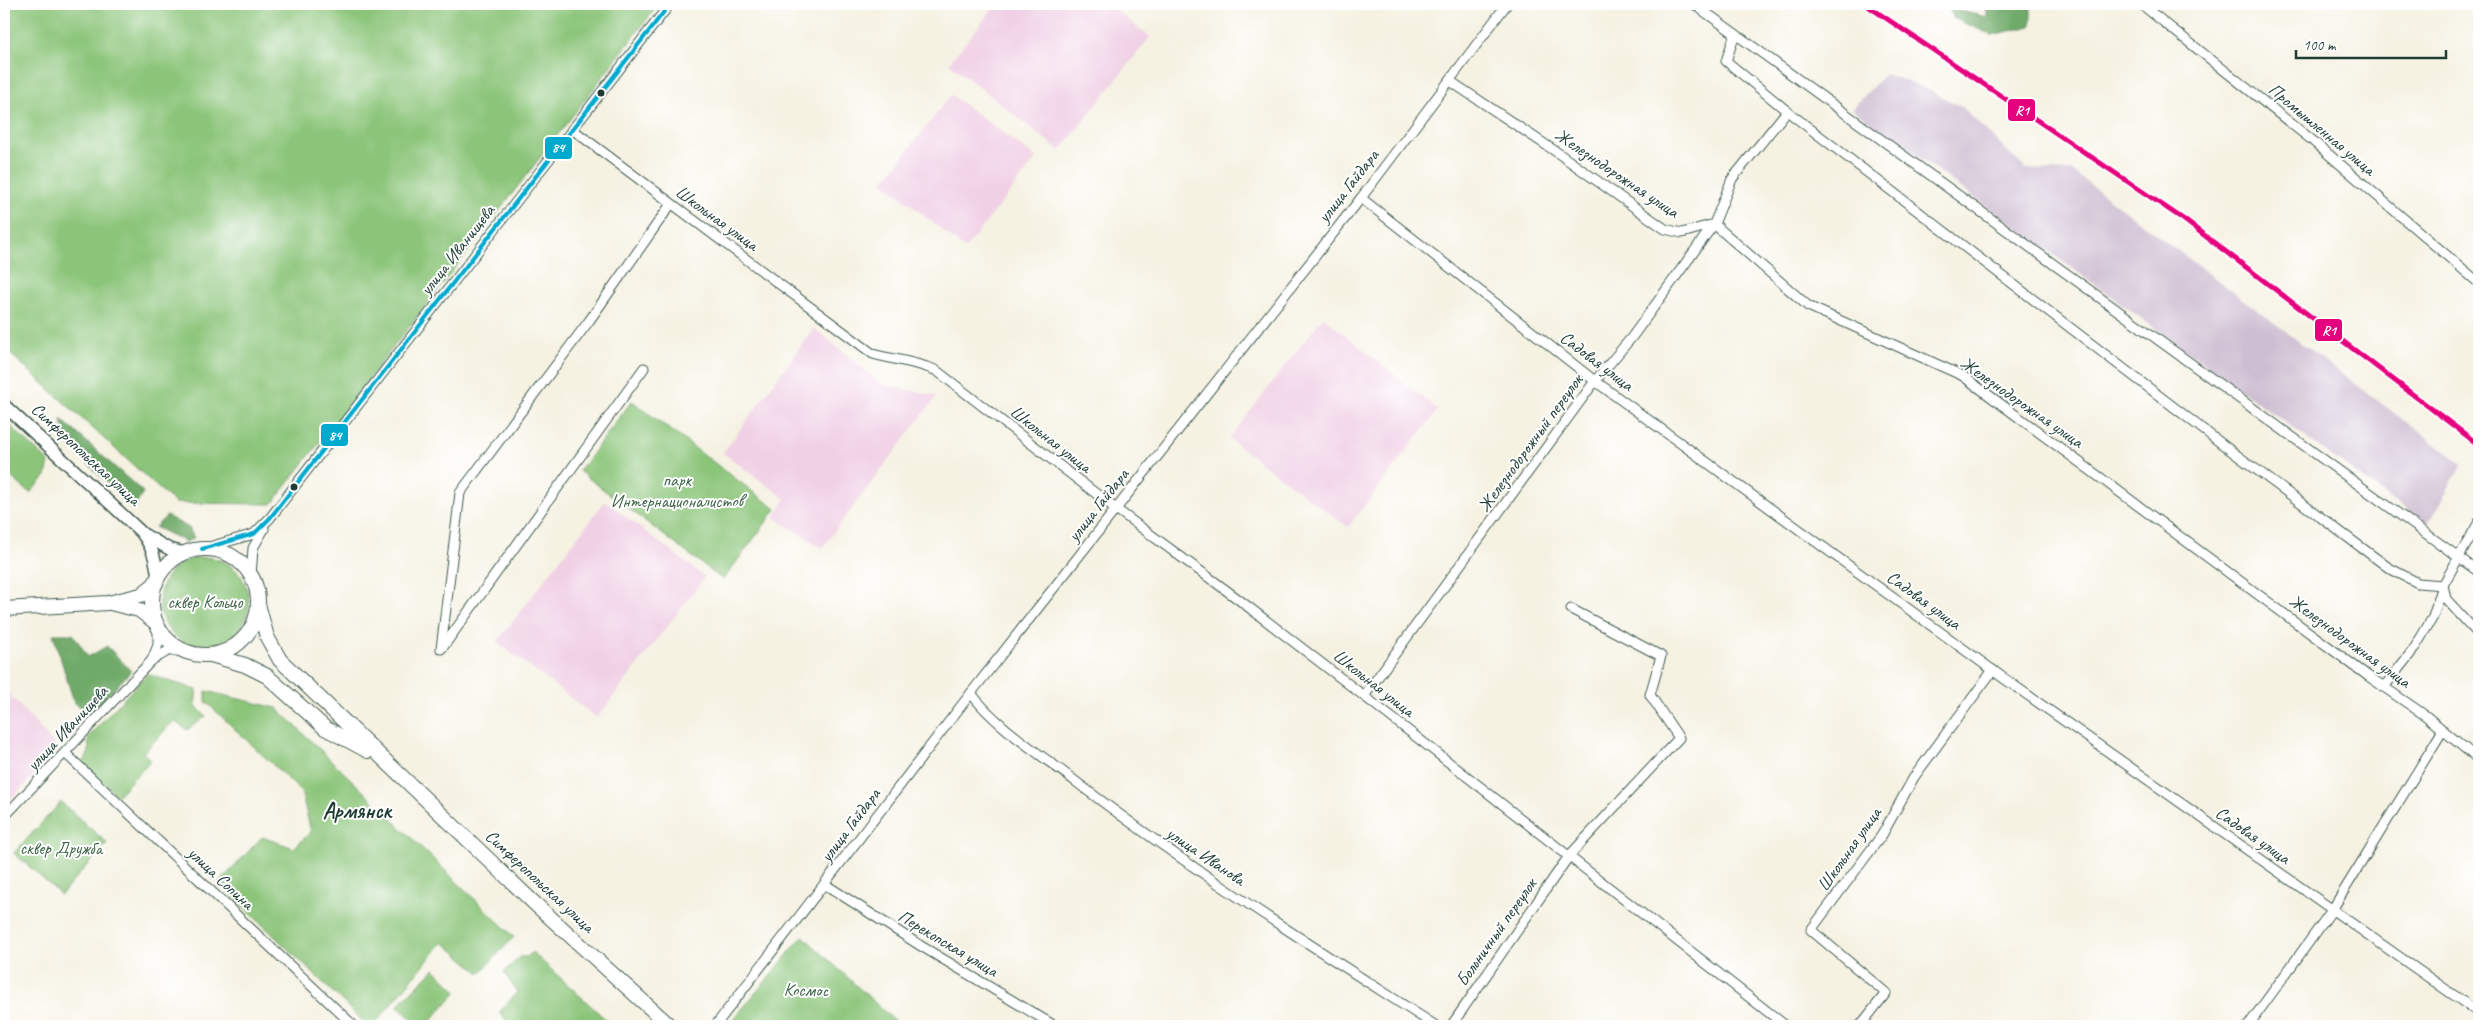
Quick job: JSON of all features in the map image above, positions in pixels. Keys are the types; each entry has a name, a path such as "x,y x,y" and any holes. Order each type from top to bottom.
{"highway":[{"path":"4,609 108,603 141,595 157,581 169,564 185,553 202,549 217,550 231,556 242,564 256,585 258,604 256,617 243,640 233,647 211,655 196,655 183,651 169,641 157,625 139,610 108,603"},
{"path":"157,581 152,603 157,625"},
{"name":"Симферопольская улица","path":"258,604 267,637 280,660 543,911 670,1026"},
{"name":"Симферопольская улица","path":"211,655 246,665 267,676 325,728 386,762"}],"main road":[{"name":"Симферопольская улица","path":"4,405 141,532 151,545 155,556 157,581"},
{"name":"Симферопольская улица","path":"141,532 169,549 185,553"}],"street":[{"name":"улица Иванищева","path":"202,549 254,534 270,518 670,4"},
{"name":"улица Гайдара","path":"715,1026 826,885 971,693 1360,198 1507,4"},
{"path":"1694,4 2479,572"},
{"name":"Промышленная улица","path":"2141,4 2313,141 2479,283"},
{"path":"1735,34 1726,61 1787,111 2211,435 2389,568 2418,583 2443,585"},
{"name":"Железнодорожная улица","path":"1450,81 1558,153 1665,229 1682,233 1714,224 1808,306 1963,376 2443,730 2479,760"},
{"name":"Железнодорожный переулок","path":"1364,696 1595,381 1632,337 1714,224 1732,179 1787,111"},
{"name":"Школьная улица","path":"572,129 873,354 900,362 926,365 937,371 1364,696 1786,1026"},
{"name":"Садовая улица","path":"1360,198 1595,381 1993,670 2479,1013"},
{"path":"644,368 441,649 460,493 590,321 671,204"},
{"name":"улица Иванищева","path":"251,576 254,548 270,518"},
{"path":"2384,687 2414,649 2434,617 2443,585 2479,522"},
{"path":"2443,585 2446,599 2479,635"},
{"path":"1569,856 1679,738 1650,695 1661,656 1571,609"},
{"name":"улица Иванищева","path":"152,660 158,645 157,625"},
{"name":"улица Иванищева","path":"4,817 152,660 168,651 183,651"},
{"name":"Школьная улица","path":"1860,1026 1886,993 1811,930 1882,835 1914,777 1993,670"},
{"name":"улица Иванова","path":"971,693 978,704 1019,738 1153,840 1436,1026"},
{"path":"2248,1026 2332,910 2443,730"},
{"name":"улица Сопина","path":"65,754 354,1026"},
{"name":"Больничный переулок","path":"1451,1026 1569,856"},
{"name":"Перекопская улица","path":"826,885 921,946 1056,1026"}],"shaded area":[{"path":"996,4 1108,4 1150,37 1060,151 949,63"},
{"path":"1885,74 1920,86 1962,107 2026,169 2072,171 2462,464 2427,525 1852,109"},
{"path":"951,95 1037,158 965,249 883,182"},
{"path":"1323,317 1438,410 1348,527 1229,439"},
{"path":"814,328 881,384 937,396 822,548 774,517 786,499 723,453"},
{"path":"605,501 705,577 597,718 497,642"},
{"path":"4,688 59,750 4,806"}],"green space":[{"path":"4,4 659,4 272,504 175,503 4,348"},
{"path":"1987,4 2031,4 2031,26 1992,35 1953,18 1950,9 1987,17"},
{"name":"парк Интернационалистов","path":"632,401 776,509 723,580 579,471"},
{"path":"61,419 143,492 134,509 68,444"},
{"path":"4,420 49,462 46,476 30,493 4,471"},
{"path":"167,516 189,528 194,538 186,542 155,527"},
{"name":"сквер Кольцо","path":"204,557 221,560 236,570 246,585 249,602 246,619 236,634 221,644 204,647 187,644 172,634 162,619 159,602 162,585 172,570 187,560"},
{"path":"53,634 73,634 88,657 107,646 131,671 91,714 74,702"},
{"path":"147,674 197,690 195,705 206,716 187,730 174,721 143,753 151,760 117,796 83,763 89,752 88,737"},
{"path":"206,691 277,708 514,937 480,973 443,942 373,1026 368,1026 219,883 262,837 294,848 311,832 301,791 206,702"},
{"name":"сквер Дружба","path":"61,802 107,843 61,895 14,853"},
{"name":"Космос","path":"803,936 900,1026 728,1026"},
{"path":"532,952 613,1026 512,1026 499,1013 517,992 504,972 520,957 527,957"},
{"path":"434,969 457,991 426,1026 420,1026 397,1006"}],"railway":[{"path":"1865,4 1963,70"}],"transit line":[{"name":"84","path":"202,549 254,534 270,518 670,4"},
{"name":"R1","path":"1865,4 2183,219 2479,445"}],"district":[{"name":"Армянск","path":"357,811"}]}
